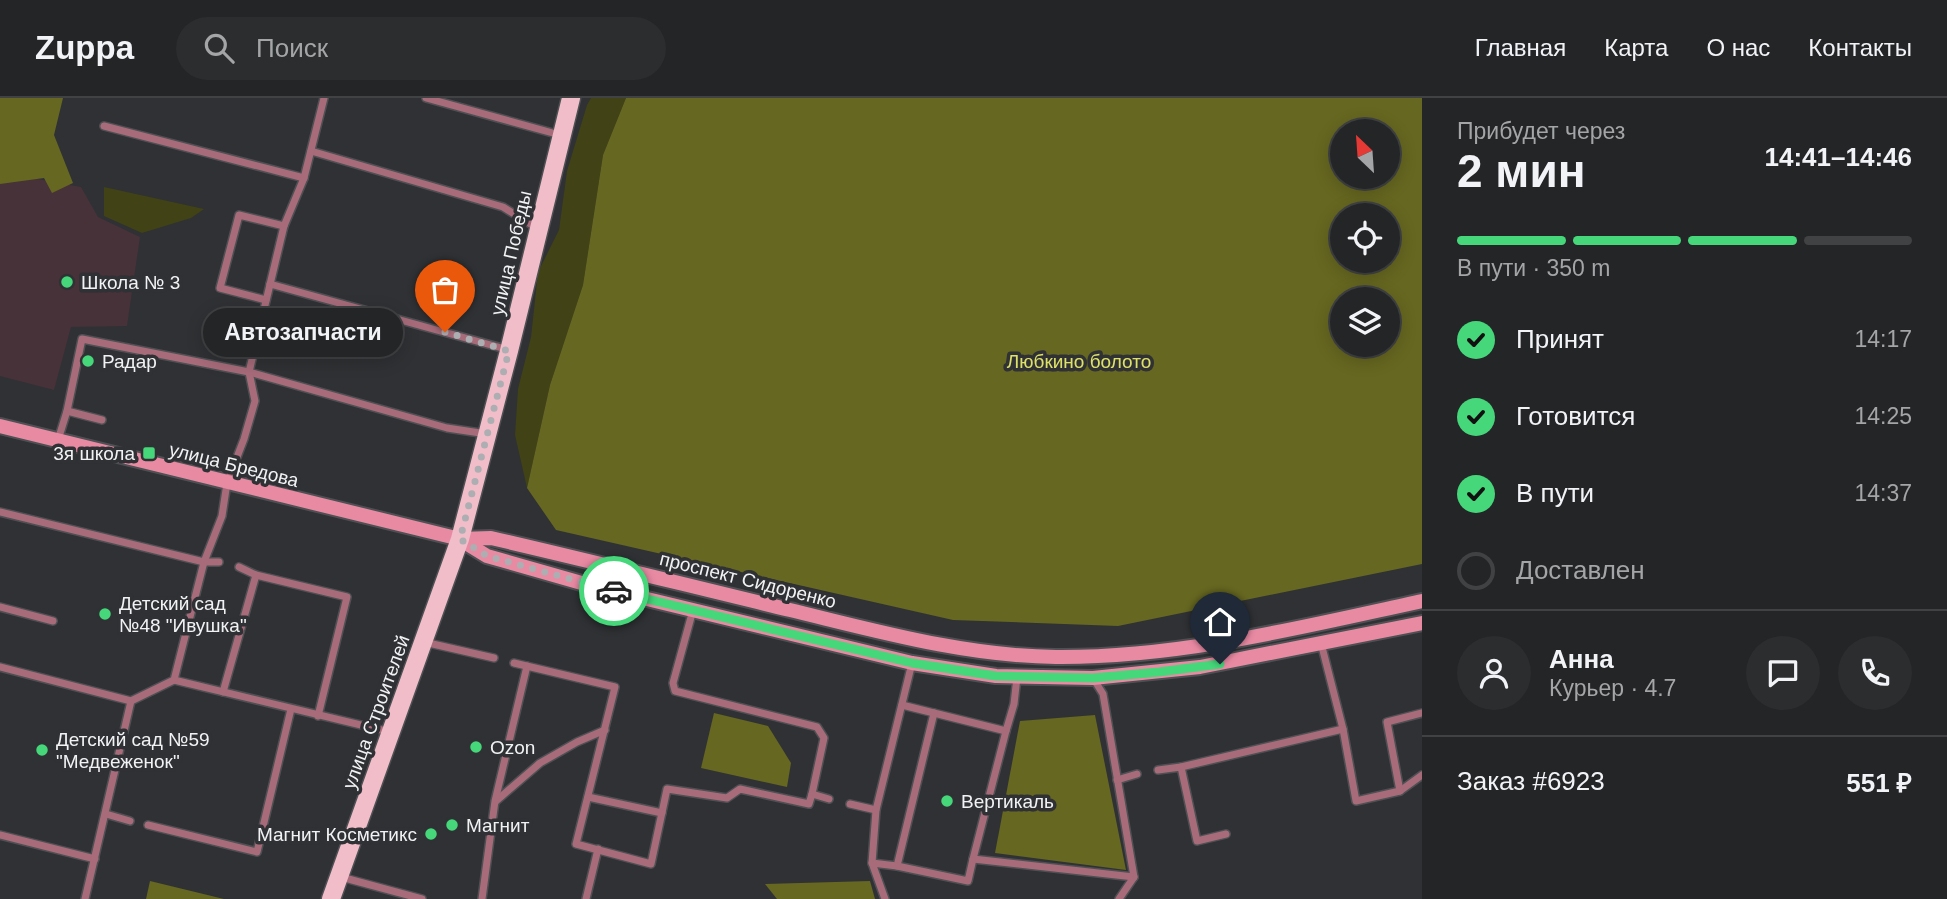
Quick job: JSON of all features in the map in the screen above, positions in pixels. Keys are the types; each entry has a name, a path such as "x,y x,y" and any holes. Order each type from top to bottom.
{"main road":[{"name":"улица Победы","path":"460,539 571,98"},
{"name":"улица Бредова","path":"0,426 460,539"},
{"name":"проспект Сидоренко","path":"460,539 491,538 915,641 1054,657 1184,648 1422,601"},
{"path":"460,539 487,556 585,584 912,663 954,671 1017,677 1093,678 1200,667 1422,623"},
{"name":"улица Строителей","path":"331,899 460,539"},
{"path":"1090,656 1093,678"}],"lane":[{"path":"174,680 204,562 222,516 227,483 255,401 249,372 284,226 304,178 324,98"},
{"path":"426,98 561,136"},
{"path":"104,126 304,178"},
{"path":"311,151 503,207 538,228"},
{"path":"266,300 220,288 239,215 284,226"},
{"path":"270,284 509,351"},
{"path":"58,441 82,339 249,372 447,428 488,434"},
{"path":"67,411 102,421"},
{"path":"0,512 204,562 219,562"},
{"path":"239,567 256,575 347,597 318,716"},
{"path":"223,692 256,575"},
{"path":"0,607 53,621"},
{"path":"514,663 615,687 576,844 651,864 667,789 727,798 740,789 808,804 824,738 817,727 676,691 673,683 693,610"},
{"path":"424,642 494,658"},
{"path":"1321,643 1343,729 1356,801 1400,792 1422,775"},
{"path":"885,899 872,863 876,810 912,663"},
{"path":"482,899 495,801 527,666"},
{"path":"0,667 131,701 174,680 390,732"},
{"path":"872,863 968,881 1014,704 1017,677"},
{"path":"1093,678 1104,694 1134,877 1119,899"},
{"path":"85,899 131,701"},
{"path":"902,705 1006,731"},
{"path":"149,825 257,852 291,709"},
{"path":"897,866 934,713"},
{"path":"1400,792 1387,722 1422,713"},
{"path":"1158,770 1343,729"},
{"path":"495,801 540,763 605,730"},
{"path":"1181,767 1197,841 1226,834"},
{"path":"1117,780 1137,774"},
{"path":"812,794 829,799"},
{"path":"588,797 662,813"},
{"path":"850,804 876,810"},
{"path":"106,814 130,821"},
{"path":"0,835 95,859"},
{"path":"586,899 598,849"},
{"path":"974,859 1134,877"},
{"path":"339,877 383,895 422,899"}],"shaded area":[{"path":"591,98 626,98 603,155 583,285 550,385 527,488 515,435 518,389 531,337 538,272 559,230 567,171"},
{"name":"Школа № 3","path":"0,174 81,187 98,217 140,237 127,326 71,327 54,390 0,376"},
{"path":"104,187 204,209 191,218 142,233 104,216"}],"green space":[{"path":"0,98 63,98 54,135 73,183 52,193 44,178 0,184"},
{"name":"Любкино болото","path":"626,98 1422,98 1422,564 1118,626 953,620 556,530 527,488 550,385 583,285 603,155"},
{"path":"714,713 768,726 791,763 787,787 701,768"},
{"path":"1095,715 1126,870 995,853 1020,721"},
{"path":"150,881 224,899 146,899"},
{"path":"870,881 875,899 777,899 765,884"}],"way so far":[{"path":"445,332 509,351 460,539 487,556 614,591"}],"place":[{"name":"Школа № 3","path":"67,282"},
{"name":"Автозапчасти","path":"445,332"},
{"name":"Радар","path":"88,361"},
{"name":"3я школа","path":"149,453"},
{"name":"Детский сад №48 \"Ивушка\"","path":"105,614"},
{"name":"Ozon","path":"476,747"},
{"name":"Детский сад №59 \"Медвеженок\"","path":"42,750"},
{"name":"Вертикаль","path":"947,801"},
{"name":"Магнит","path":"452,825"},
{"name":"Магнит Косметикс","path":"431,834"}],"route":[{"path":"614,591 954,671 996,676 1093,678 1220,664"}]}
